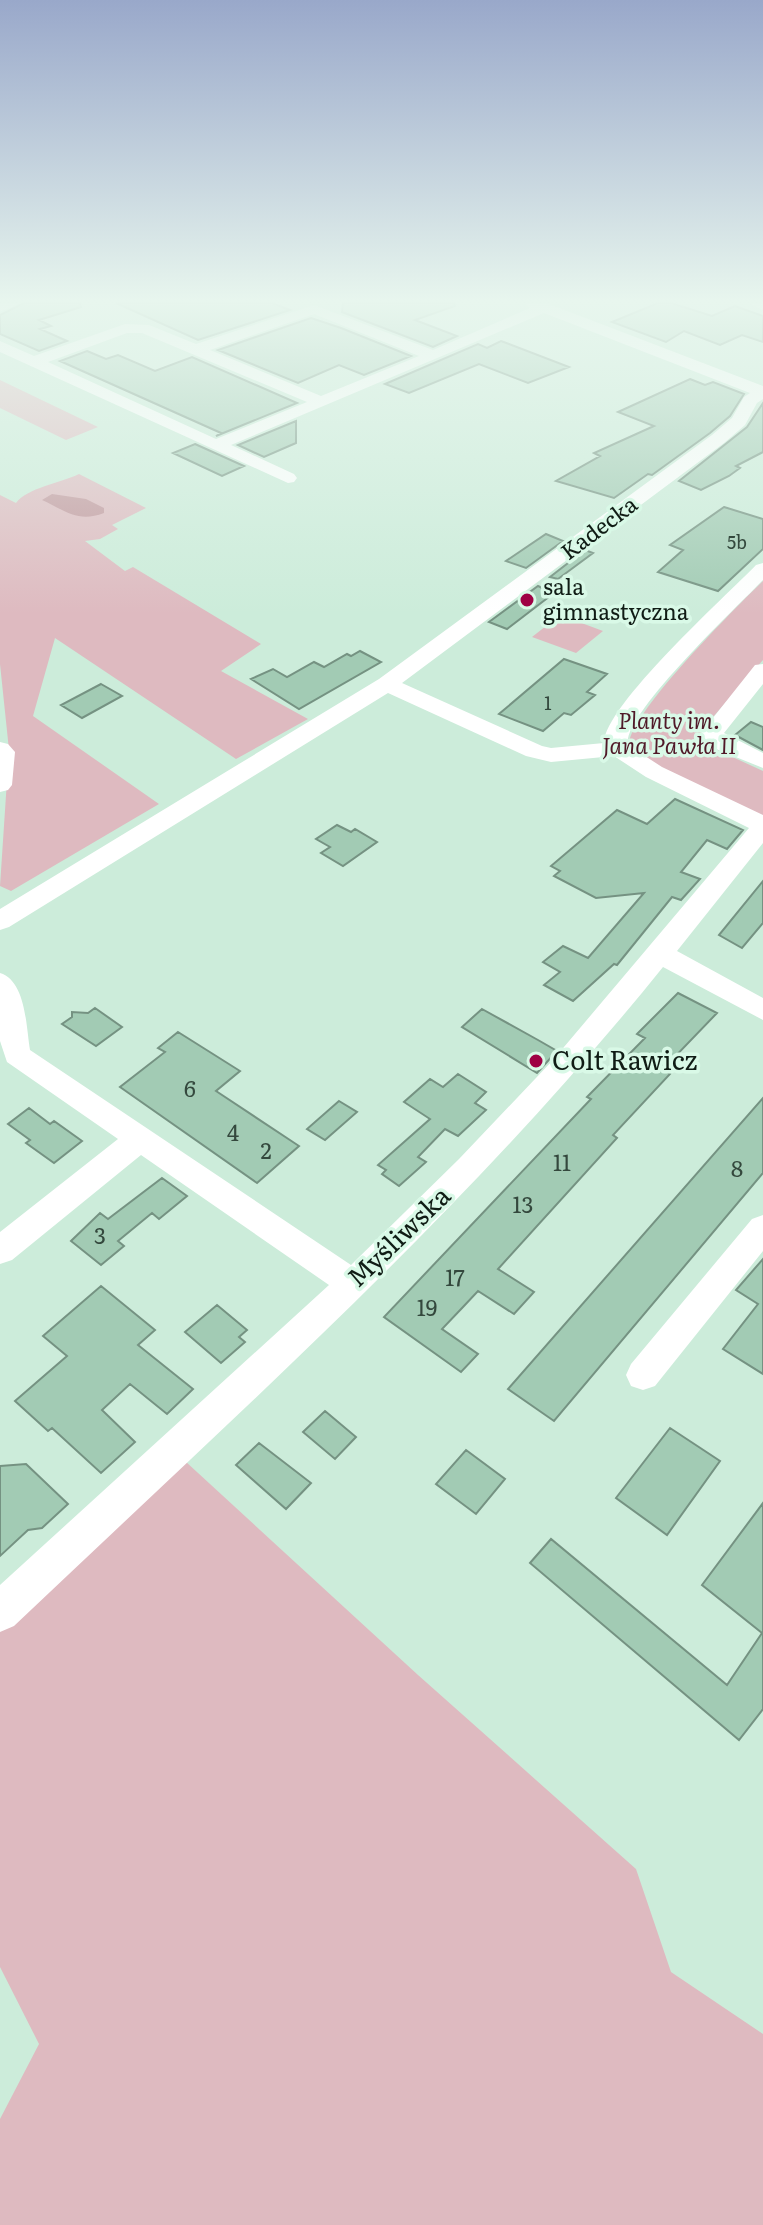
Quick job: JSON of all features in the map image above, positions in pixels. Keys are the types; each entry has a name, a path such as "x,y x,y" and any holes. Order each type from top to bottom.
{"street":[{"path":"134,407 288,478"},
{"path":"216,445 309,407"},
{"name":"Kadecka","path":"0,921 387,684 718,439 739,421 744,407"},
{"path":"763,569 649,686 617,731 615,741 618,749 654,772 763,826"},
{"path":"763,670 712,733 713,738 763,761"},
{"path":"387,684 534,751 551,755 618,749"},
{"path":"0,749 3,752 0,785"},
{"name":"Myśliwska","path":"0,1612 352,1283 533,1101 763,826"},
{"path":"659,953 763,1010"},
{"path":"0,983 4,987 17,1055 352,1283"},
{"path":"0,1251 140,1139"},
{"path":"643,1375 763,1228"}],"green space":[{"path":"56,407 98,427 66,440 0,408"},
{"path":"79,474 146,508 112,525 118,529 100,539 85,541 125,571 133,567 261,644 221,671 308,719 236,759 55,638 33,716 159,804 11,891 0,886 9,750 0,664 0,495 16,503 36,490"},
{"name":"Planty im. Jana Pawła II","path":"763,581 763,660 706,725 700,736 702,743 763,771 763,816 671,774 629,743 635,728 666,684"},
{"path":"560,615 603,631 576,653 532,637"},
{"path":"173,1450 418,1675 636,1869 671,1972 763,2034 763,2225 0,2225 0,2119 39,2044 0,1967 0,1612"}],"shaded area":[{"path":"52,494 86,499 104,508 104,513 87,517 72,514 42,500"}],"building":[{"path":"162,407 288,407 216,436 221,433"},
{"path":"629,407 736,407 710,433 614,498 556,481 600,456 594,453 654,426 618,412"},
{"path":"763,407 763,452 736,466 740,468 729,476 701,490 679,481 747,427"},
{"path":"296,421 296,443 264,457 238,445"},
{"path":"195,444 244,466 222,476 173,453"},
{"path":"724,507 763,519 763,549 718,591 658,572 683,550 670,545"},
{"path":"546,534 563,541 526,568 506,561"},
{"path":"585,550 593,553 558,579 550,577"},
{"name":"sala gimnastyczna","path":"538,586 554,593 507,629 489,622"},
{"path":"360,651 381,662 299,709 251,679 273,669 287,677 314,662 324,667 347,654 351,656"},
{"path":"564,659 607,674 587,692 595,695 571,715 564,713 543,731 499,714"},
{"path":"101,684 122,696 82,718 61,705"},
{"path":"751,722 763,727 763,750 735,735"},
{"path":"675,799 743,830 727,849 707,840 681,872 700,879 681,900 672,897 617,965 614,964 573,1001 544,985 560,972 543,962 563,946 588,958 644,893 596,898 554,876 560,871 551,866 617,810 647,824"},
{"path":"337,825 351,832 355,829 377,842 343,866 321,853 330,847 316,839"},
{"path":"763,881 763,923 742,948 719,935"},
{"path":"678,993 717,1013 663,1069 670,1074 613,1135 617,1138 498,1269 534,1292 514,1314 478,1291 442,1329 478,1354 461,1372 384,1317 591,1099 587,1097 645,1038 637,1034"},
{"path":"95,1008 122,1027 96,1046 62,1024 72,1017 72,1012 88,1013"},
{"path":"482,1009 557,1051 537,1073 462,1027"},
{"path":"178,1032 240,1071 216,1091 299,1146 257,1183 120,1087 165,1052 158,1048"},
{"path":"458,1074 486,1092 475,1103 486,1110 458,1136 445,1129 418,1157 426,1162 399,1186 382,1174 386,1170 378,1165 430,1119 404,1102 430,1079 443,1087"},
{"path":"763,1098 763,1173 554,1421 508,1389"},
{"path":"339,1101 357,1112 325,1140 307,1129"},
{"path":"29,1108 50,1124 54,1121 82,1141 54,1163 26,1143 30,1140 8,1124"},
{"path":"162,1178 187,1196 159,1219 152,1213 118,1241 124,1246 101,1265 71,1241 100,1213 108,1219"},
{"path":"763,1259 763,1374 723,1349 758,1304 736,1290"},
{"path":"101,1286 155,1330 138,1345 193,1389 167,1414 130,1384 102,1410 135,1442 101,1473 52,1428 48,1431 15,1401 67,1356 43,1336"},
{"path":"217,1305 247,1330 239,1337 245,1342 221,1363 185,1332"},
{"path":"325,1411 356,1437 335,1459 303,1432"},
{"path":"670,1428 720,1461 667,1535 616,1498"},
{"path":"259,1443 311,1483 286,1509 236,1465"},
{"path":"466,1450 505,1479 476,1514 436,1484"},
{"path":"26,1464 68,1504 42,1528 28,1530 0,1556 0,1466"},
{"path":"763,1503 763,1709 739,1740 530,1563 551,1539 727,1685 762,1633 702,1585"}],"place":[{"name":"sala gimnastyczna","path":"527,600"},
{"name":"Colt Rawicz","path":"536,1061"}]}
